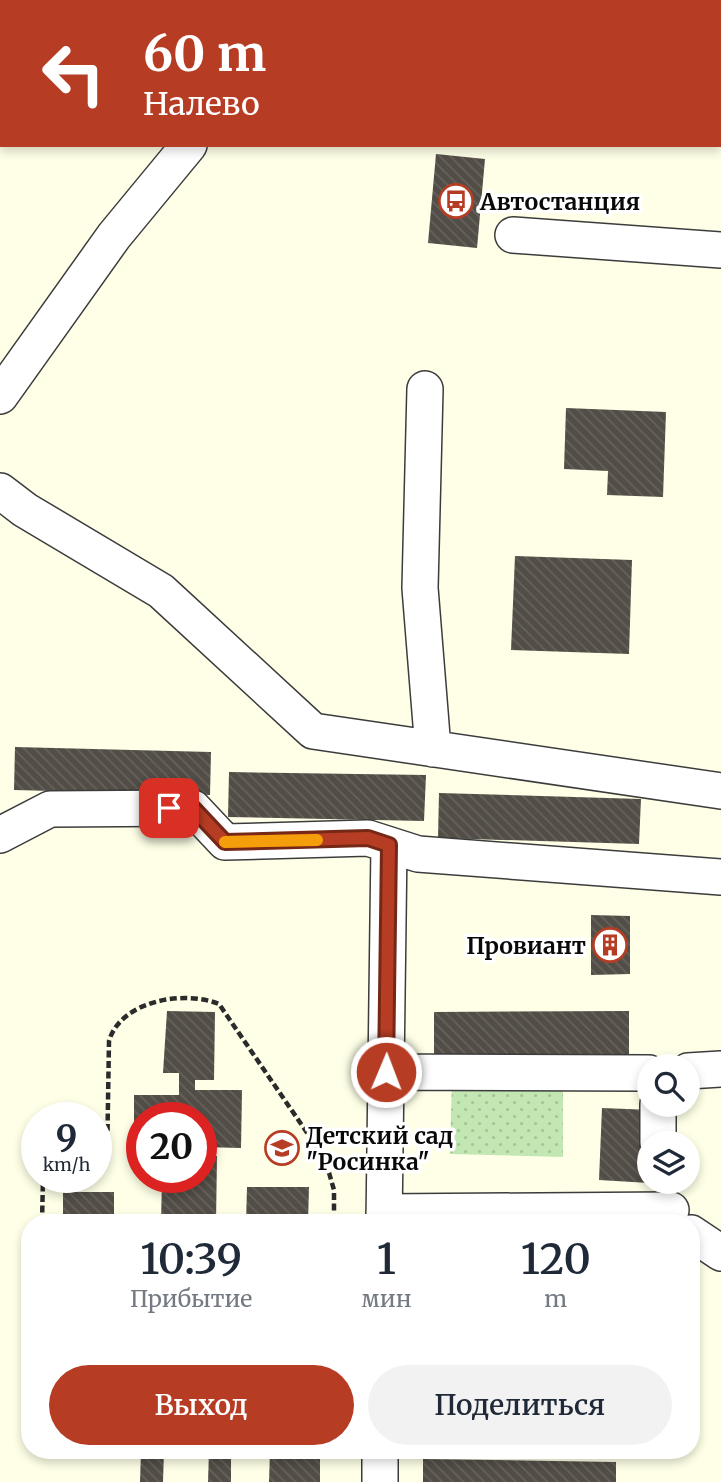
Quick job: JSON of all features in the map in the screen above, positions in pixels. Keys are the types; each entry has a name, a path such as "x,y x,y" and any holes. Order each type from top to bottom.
{"street":[{"path":"0,396 114,236 187,147"},
{"path":"513,235 721,250"},
{"path":"425,389 420,588 433,749"},
{"path":"0,491 25,510 161,591 313,731 721,791"},
{"path":"0,835 50,809 193,808 225,842 368,838 418,855 721,877"},
{"path":"384,1214 389,845"},
{"path":"700,1070 721,1069"},
{"path":"386,1072 637,1073"},
{"path":"579,1214 676,1212"},
{"path":"700,1234 721,1253"},
{"path":"380,1459 380,1482"}],"path":[{"path":"108,1102 109,1041 112,1031 124,1018 161,1000 207,999 219,1004 325,1160 334,1190 334,1214"},
{"path":"42,1214 43,1193"}],"green space":[{"path":"452,1078 563,1081 563,1157 450,1154"}],"building":[{"name":"Автостанция","path":"436,154 485,159 477,248 428,243"},
{"path":"566,408 666,412 663,497 607,495 608,471 564,469"},
{"path":"515,556 632,560 629,654 511,650"},
{"path":"15,747 211,752 210,795 14,790"},
{"path":"229,772 426,775 424,821 228,817"},
{"path":"439,793 641,799 639,844 438,838"},
{"name":"Провиант","path":"591,915 630,916 630,974 591,975"},
{"path":"167,1011 215,1012 214,1080 195,1080 195,1090 242,1090 241,1148 217,1147 217,1102 134,1102 134,1095 179,1095 179,1073 163,1073"},
{"path":"629,1011 629,1056 434,1057 434,1012"},
{"path":"602,1108 637,1109 637,1117 651,1117 650,1131 637,1131 637,1182 599,1180"},
{"path":"247,1187 309,1187 308,1214 246,1214"},
{"path":"114,1192 114,1214 63,1214 63,1193"},
{"path":"162,1193 216,1193 216,1214 161,1214"},
{"path":"141,1459 164,1459 163,1482 140,1482"},
{"path":"209,1459 231,1459 231,1482 208,1482"},
{"path":"270,1459 320,1459 320,1482 269,1482"},
{"path":"423,1459 616,1462 616,1482 423,1482"}],"slow traffic":[{"path":"225,842 317,840"}],"place":[{"name":"Автостанция","path":"456,201"},
{"name":"Провиант","path":"610,945"},
{"name":"Детский сад \"Росинка\"","path":"282,1148"}],"route":[{"path":"169,808 193,808 225,842 368,838 389,845 386,1072"}]}
